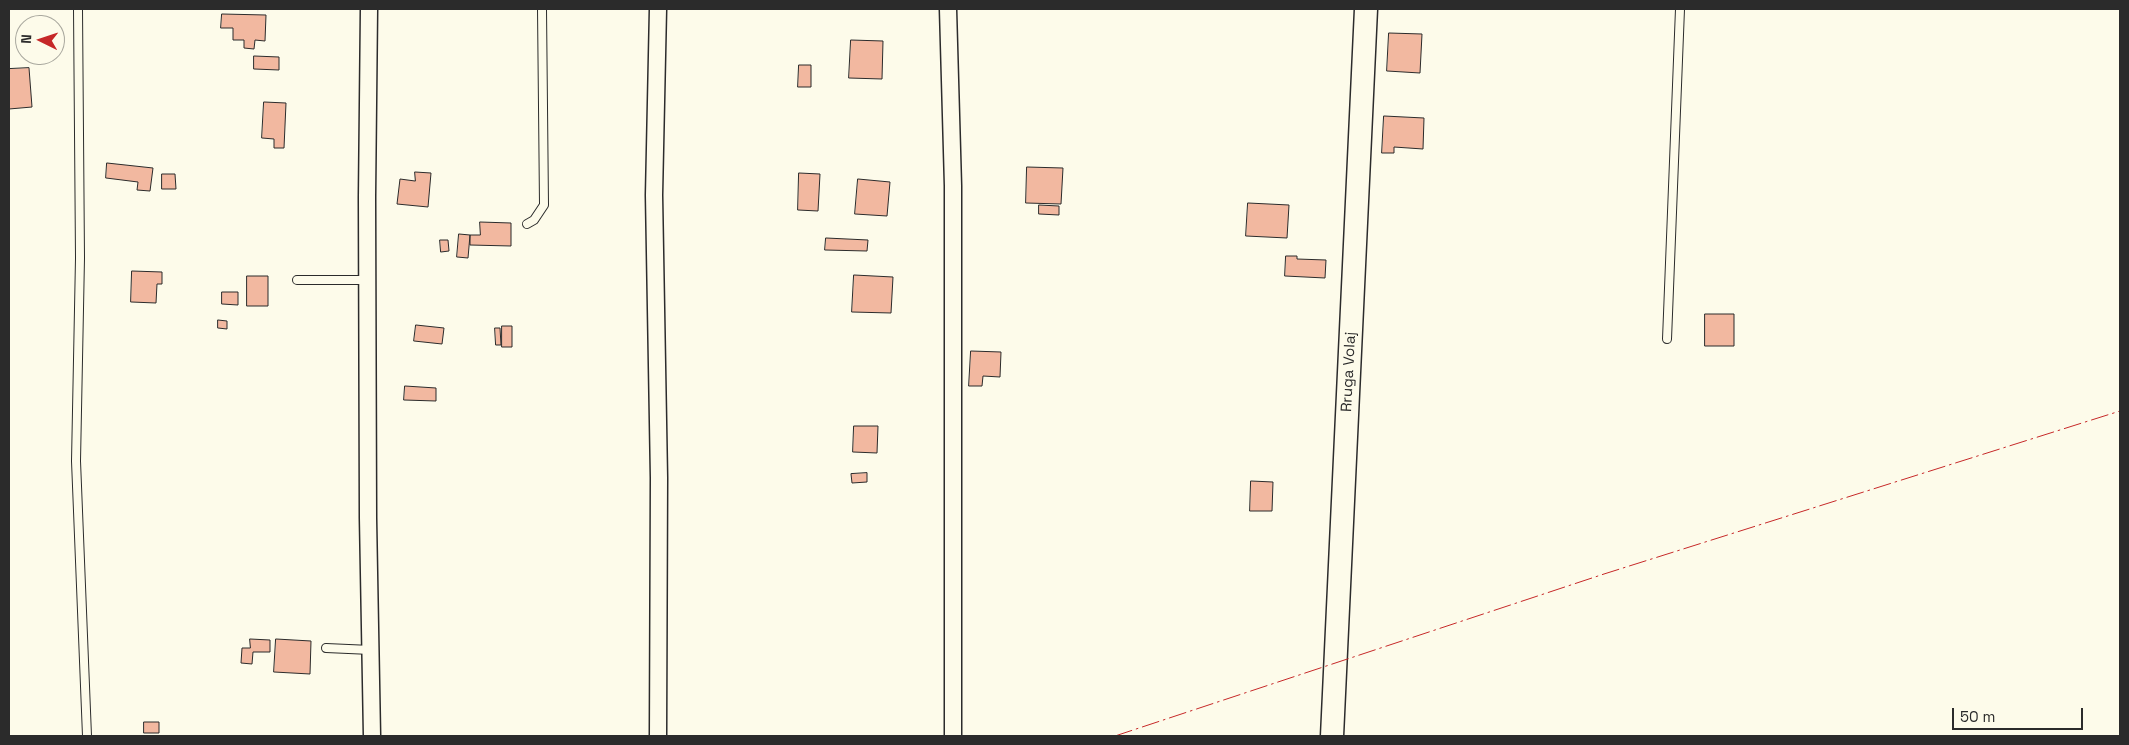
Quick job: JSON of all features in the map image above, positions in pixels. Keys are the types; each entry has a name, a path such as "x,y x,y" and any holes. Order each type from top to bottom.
{"street":[{"path":"369,9 368,280 372,736"},
{"path":"658,9 654,195 658,478 658,736"},
{"path":"948,9 953,186 952,736"},
{"name":"Rruga Volaj","path":"1332,736 1366,9"}],"lane":[{"path":"78,9 80,258 76,461 87,736"},
{"path":"527,224 534,220 544,205 542,9"},
{"path":"1667,339 1680,9"},
{"path":"297,280 368,280"},
{"path":"326,648 371,650"}],"building":[{"path":"222,14 266,15 265,41 255,40 254,49 244,48 244,40 233,40 233,28 221,28"},
{"path":"1389,33 1422,34 1420,73 1387,71"},
{"path":"851,40 883,41 882,79 849,78"},
{"path":"254,56 279,57 279,70 254,69"},
{"path":"799,65 811,65 811,87 798,87"},
{"path":"29,68 32,107 9,109 9,69"},
{"path":"264,102 286,103 284,148 274,148 274,139 262,138"},
{"path":"1384,116 1424,118 1423,149 1394,147 1394,153 1382,153"},
{"path":"107,163 153,168 150,191 137,190 138,182 106,178"},
{"path":"1027,167 1063,168 1061,204 1026,203"},
{"path":"415,172 431,173 428,207 397,204 400,179 415,181"},
{"path":"799,173 820,174 818,211 798,210"},
{"path":"162,174 175,174 176,189 162,189"},
{"path":"858,179 890,182 887,216 855,214"},
{"path":"1248,203 1289,205 1287,238 1246,236"},
{"path":"1039,205 1059,206 1059,215 1039,214"},
{"path":"480,222 511,223 511,246 470,245 470,235 480,235"},
{"path":"459,234 470,235 468,258 457,257"},
{"path":"826,238 868,240 867,251 825,250"},
{"path":"440,240 448,240 449,251 441,252"},
{"path":"1286,256 1297,256 1297,259 1326,260 1325,278 1285,276"},
{"path":"132,271 162,272 162,284 157,284 156,303 131,302"},
{"path":"854,275 893,277 891,313 852,312"},
{"path":"247,276 268,276 268,306 247,306"},
{"path":"222,292 238,292 238,305 222,304"},
{"path":"1705,314 1734,314 1734,346 1705,346"},
{"path":"218,320 227,321 227,329 218,328"},
{"path":"416,325 444,328 442,344 414,341"},
{"path":"502,326 512,326 512,347 502,347"},
{"path":"495,328 500,328 501,345 496,345"},
{"path":"971,351 1001,352 1000,377 983,376 982,386 969,386"},
{"path":"405,386 436,388 436,401 404,400"},
{"path":"854,426 878,426 877,453 853,452"},
{"path":"867,473 867,482 852,483 851,474"},
{"path":"1251,481 1273,482 1272,511 1250,511"},
{"path":"250,639 270,640 270,652 253,652 252,664 241,663 242,648 250,648"},
{"path":"276,639 311,641 310,674 274,672"},
{"path":"144,722 159,722 159,733 144,733"}],"power":[{"path":"1115,736 1604,574 2120,411"}]}
